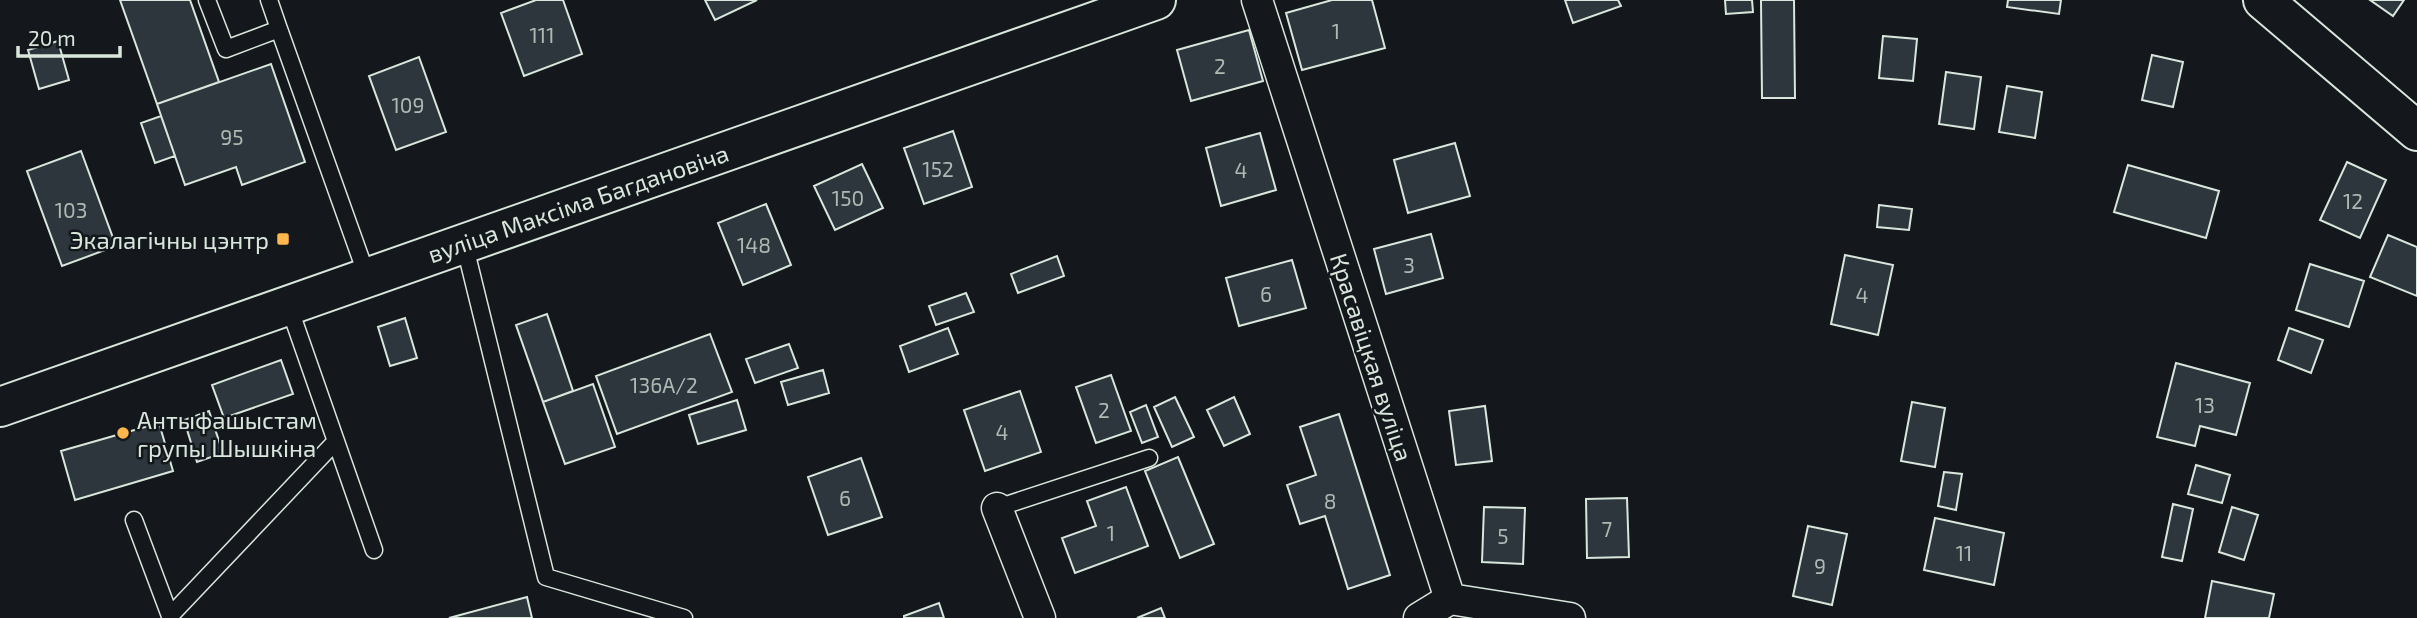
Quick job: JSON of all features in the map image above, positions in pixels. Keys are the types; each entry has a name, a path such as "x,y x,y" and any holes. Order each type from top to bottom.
{"main road":[{"name":"вуліца Максіма Багдановіча","path":"0,407 1156,0"},
{"path":"2263,0 2417,131"}],"street":[{"name":"Красавіцкая вуліца","path":"1257,0 1450,599"},
{"path":"997,508 1040,618"},
{"path":"1419,618 1450,599 1570,618"}],"lane":[{"path":"207,0 226,49 279,29"},
{"path":"269,0 367,276"},
{"path":"464,243 546,577 684,618"},
{"path":"288,304 374,551"},
{"path":"134,520 170,616 336,441"},
{"path":"997,508 1149,458"}],"building":[{"path":"120,0 190,0 219,82 157,104"},
{"path":"536,0 563,0 582,54 524,76 501,13"},
{"path":"705,0 757,0 715,20"},
{"path":"1332,0 1372,0 1385,48 1302,70 1286,13"},
{"path":"1565,0 1618,0 1621,6 1573,23"},
{"path":"1725,0 1752,0 1753,12 1726,14"},
{"path":"1761,0 1794,0 1795,98 1762,98"},
{"path":"2008,0 2061,0 2059,14 2007,7"},
{"path":"2370,0 2404,0 2393,16"},
{"path":"1249,30 1263,81 1191,101 1177,50"},
{"path":"1883,36 1917,39 1913,81 1879,78"},
{"path":"58,41 69,80 39,89 28,50"},
{"path":"2152,55 2183,62 2173,107 2142,100"},
{"path":"419,57 446,132 396,150 369,76"},
{"path":"271,64 305,162 242,185 236,167 185,185 157,104"},
{"path":"1946,72 1981,77 1974,129 1939,124"},
{"path":"2007,86 2042,92 2035,138 1999,132"},
{"path":"161,116 175,156 155,163 141,123"},
{"path":"953,131 972,187 924,204 904,148"},
{"path":"1260,133 1276,190 1221,206 1206,148"},
{"path":"1455,143 1470,196 1408,213 1394,160"},
{"path":"81,151 116,246 62,266 27,171"},
{"path":"2347,162 2386,180 2360,238 2320,220"},
{"path":"862,164 883,208 835,230 814,186"},
{"path":"2128,165 2219,191 2206,238 2114,212"},
{"path":"766,204 791,265 743,285 718,223"},
{"path":"1879,205 1912,209 1909,230 1877,227"},
{"path":"1431,234 1443,278 1386,294 1374,249"},
{"path":"2388,235 2417,247 2417,296 2370,277"},
{"path":"1845,255 1893,265 1878,335 1831,324"},
{"path":"1057,256 1064,276 1018,293 1011,274"},
{"path":"1292,260 1306,308 1239,326 1226,278"},
{"path":"2310,264 2364,281 2349,327 2296,310"},
{"path":"966,293 974,312 936,325 929,306"},
{"path":"547,314 573,391 543,402 516,325"},
{"path":"405,318 417,358 390,366 378,327"},
{"path":"948,328 958,354 909,372 900,346"},
{"path":"2289,328 2323,340 2311,373 2278,360"},
{"path":"710,334 732,392 617,434 596,376"},
{"path":"789,344 798,368 755,383 746,359"},
{"path":"281,360 293,394 224,418 212,385"},
{"path":"2176,363 2250,383 2236,435 2200,426 2195,446 2157,437"},
{"path":"823,370 829,393 788,405 781,382"},
{"path":"1111,375 1131,431 1096,443 1076,387"},
{"path":"593,384 615,447 565,464 543,402"},
{"path":"1020,391 1041,452 985,471 964,410"},
{"path":"1175,397 1194,437 1172,447 1154,407"},
{"path":"1234,397 1250,434 1224,446 1207,410"},
{"path":"737,400 746,430 698,444 689,415"},
{"path":"1912,402 1945,408 1935,467 1901,461"},
{"path":"1146,405 1158,437 1142,443 1130,412"},
{"path":"1485,406 1492,461 1456,465 1449,411"},
{"path":"209,411 223,453 197,462 184,420"},
{"path":"1339,414 1390,575 1348,589 1325,516 1300,524 1287,485 1316,475 1300,427"},
{"path":"159,423 173,471 75,500 61,451"},
{"path":"1178,457 1214,544 1180,558 1145,471"},
{"path":"861,458 882,517 828,535 808,477"},
{"path":"2196,465 2230,475 2222,503 2188,494"},
{"path":"1944,472 1962,474 1956,510 1938,506"},
{"path":"1126,487 1148,546 1075,573 1062,538 1096,526 1087,501"},
{"path":"1627,498 1629,557 1587,558 1586,499"},
{"path":"2173,504 2193,509 2182,561 2162,557"},
{"path":"1484,507 1525,508 1523,564 1482,562"},
{"path":"2232,507 2258,515 2244,560 2219,552"},
{"path":"1935,518 2004,533 1994,585 1924,570"},
{"path":"1808,526 1847,534 1832,605 1793,596"},
{"path":"2212,581 2274,594 2269,618 2205,618"},
{"path":"527,597 532,618 449,618"},
{"path":"939,603 944,618 904,618 904,616"},
{"path":"1161,608 1165,618 1137,618"}],"place":[{"name":"Экалагічны цэнтр","path":"283,239"},
{"name":"Антыфашыстам групы Шышкіна","path":"123,433"}]}
